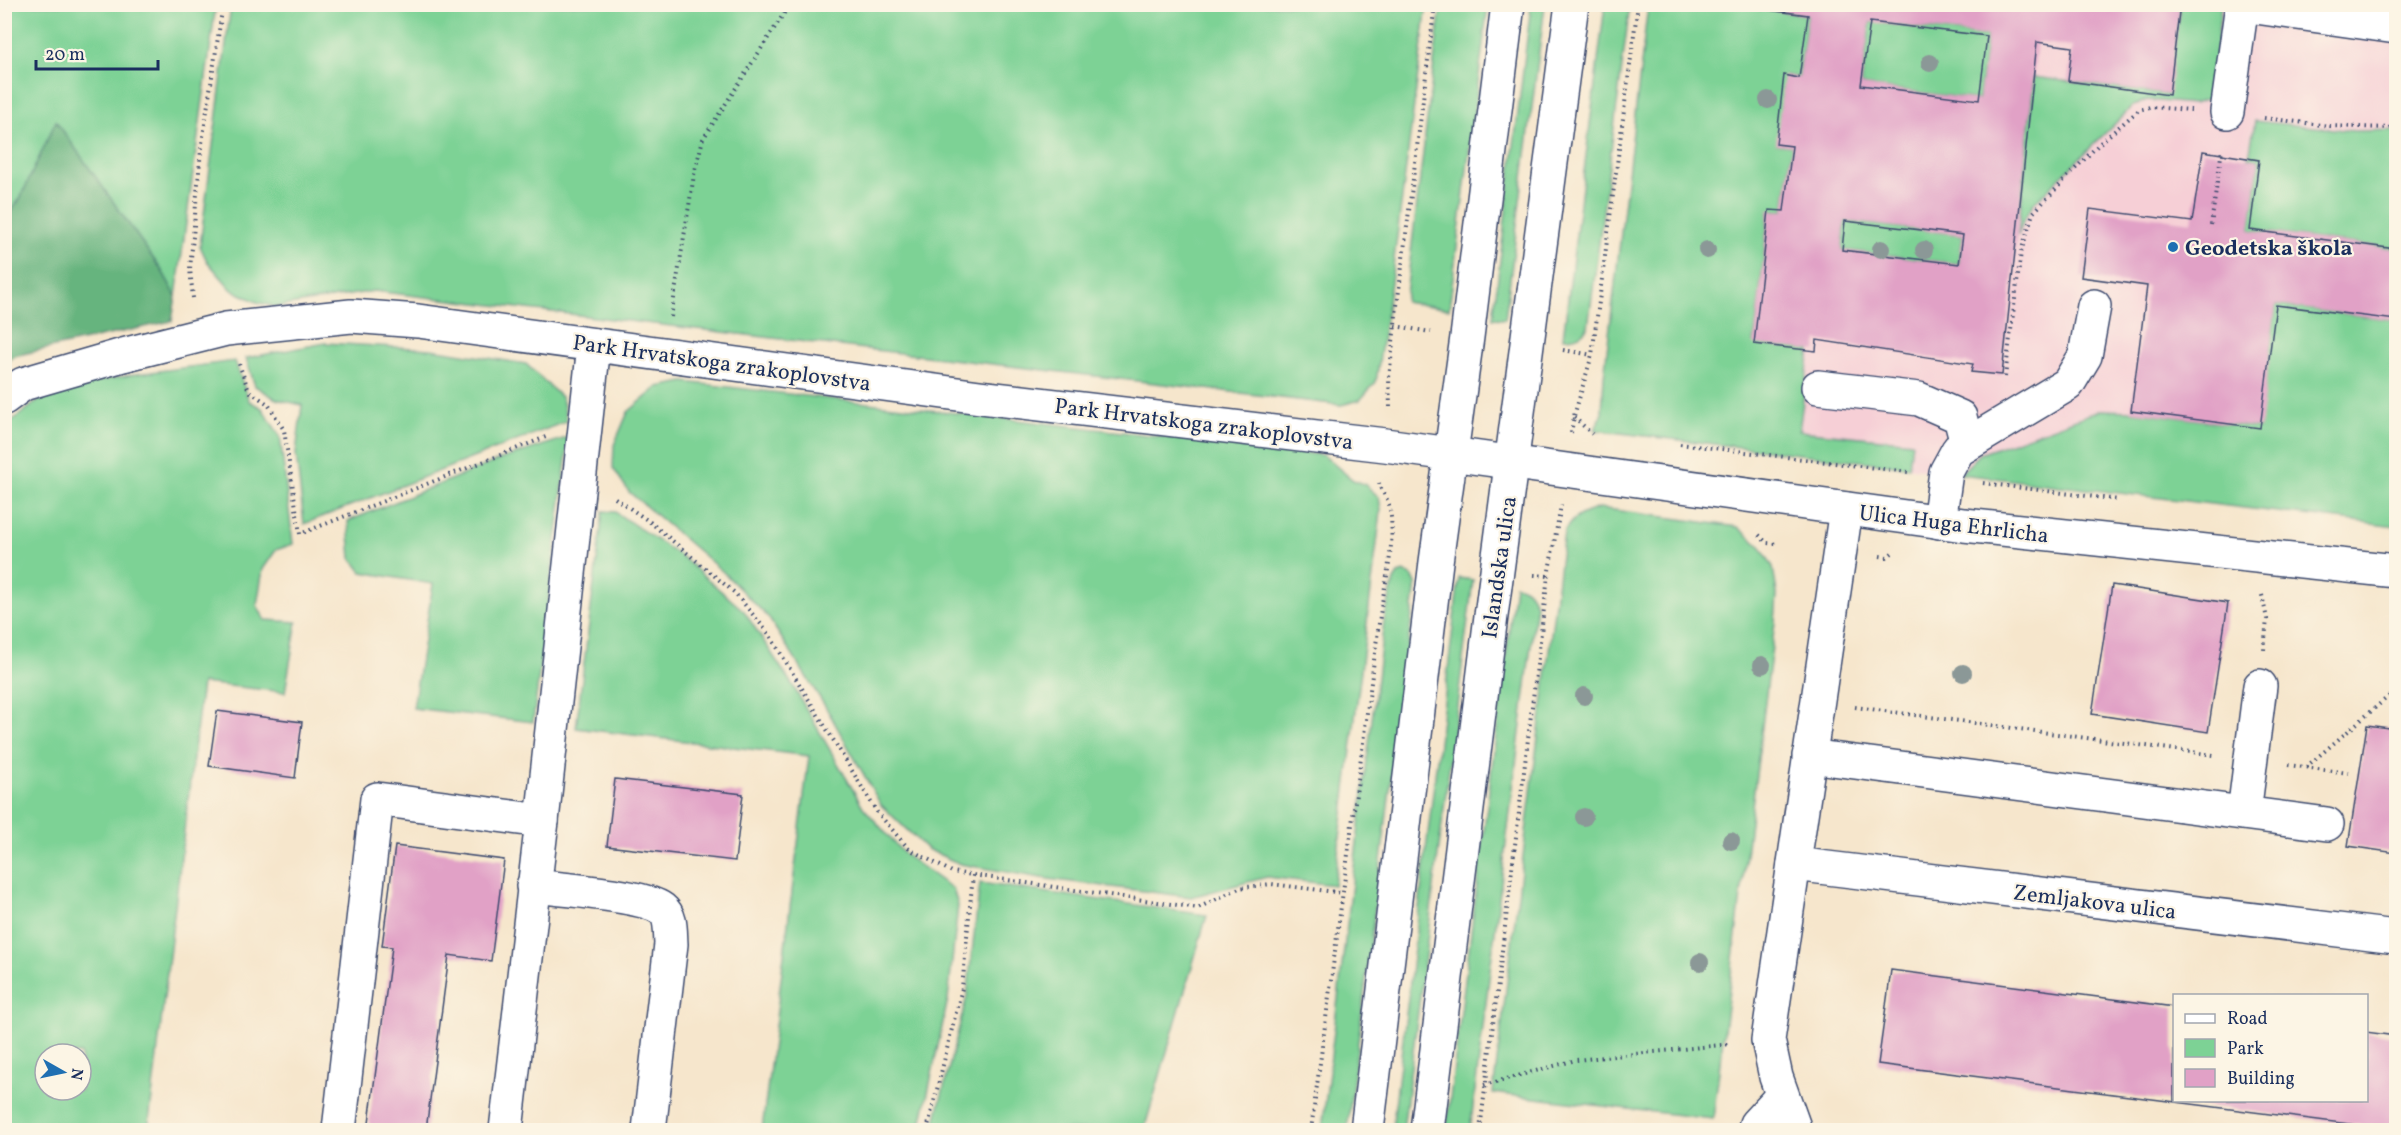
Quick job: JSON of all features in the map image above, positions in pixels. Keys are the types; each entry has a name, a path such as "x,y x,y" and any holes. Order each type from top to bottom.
{"street":[{"path":"1367,1131 1508,4"},
{"name":"Islandska ulica","path":"1427,1131 1491,616 1572,4"},
{"path":"2227,112 2242,5 2397,27"},
{"path":"1939,522 1946,472 1958,450 2068,384 2085,356 2094,306"},
{"name":"Park Hrvatskoga zrakoplovstva","path":"4,398 24,384 123,355 212,333 351,316 418,321 980,396 1385,445 1512,464"},
{"path":"506,1131 594,345"},
{"path":"1818,387 1919,399 1960,417 1967,444"},
{"name":"Ulica Huga Ehrlicha","path":"1512,464 2020,532 2397,571"},
{"path":"1795,1131 1782,1096 1768,1040 1846,510"},
{"path":"2244,813 2260,686"},
{"path":"1809,756 2327,824"},
{"path":"339,1131 377,799 542,820"},
{"name":"Zemljakova ulica","path":"1794,864 2397,937"},
{"path":"533,886 643,900 663,909 670,921 671,944 649,1131"},
{"path":"1754,1131 1756,1124 1782,1096"}],"path":[{"path":"223,4 201,150 190,269 212,333 249,391 268,404 284,430 300,534 586,422"},
{"path":"670,321 694,175 703,139 790,4"},
{"path":"1391,397 1389,378 1435,4"},
{"path":"1572,428 1592,355 1638,4"},
{"path":"2005,379 2021,252 2033,213 2100,142 2139,110 2150,107 2227,112 2330,126 2389,128 2397,126"},
{"path":"2211,225 2221,154"},
{"path":"1395,327 1434,332"},
{"path":"1561,350 1592,355"},
{"path":"579,474 650,522 735,593 769,634 877,812 909,849 952,872 1198,908 1239,888 1271,884 1343,893"},
{"path":"1311,1131 1381,608 1390,558 1393,529 1390,505 1379,485"},
{"path":"1480,1131 1548,576 1561,502"},
{"path":"2260,686 2267,619 2261,591"},
{"path":"2306,767 2397,690"},
{"path":"1852,707 2225,756"},
{"path":"2283,764 2348,773"},
{"path":"927,1131 962,988 973,875"},
{"path":"1484,1085 1576,1060 1741,1042"}],"shaded area":[{"path":"1648,5 2396,5 2396,526 1595,430 1602,412 1604,377"}],"green space":[{"path":"5,5 216,5 176,296 162,271 56,122 20,199 5,220"},
{"path":"231,5 1427,5 1376,382 1360,400 1341,405 374,291 276,307 257,302 232,290 207,261 200,246"},
{"path":"1441,5 1488,5 1449,309 1405,302"},
{"path":"1531,5 1545,5 1505,319 1493,318"},
{"path":"1605,5 1630,5 1588,327 1577,336 1563,338"},
{"path":"1648,5 1744,5 1744,7 1808,15 1799,78 1785,75 1777,144 1792,146 1784,211 1769,210 1754,343 1810,350 1799,431 1912,442 1909,467 1595,430 1602,412 1604,377"},
{"path":"2180,5 2221,5 2211,98 2194,104 2147,100 2134,105 2034,203 2024,219 2018,236 2034,77 2168,95"},
{"path":"1870,22 1987,36 1979,100 1861,85"},
{"path":"56,121 162,271 176,296 172,321 14,356 5,363 5,220 20,199"},
{"path":"2255,121 2355,131 2396,130 2396,249 2250,230 2259,160 2249,158"},
{"path":"1845,221 1963,235 1959,264 1842,250"},
{"path":"2276,305 2396,320 2396,526 1960,474 1980,454 2101,410 2131,411 2259,428"},
{"path":"325,343 431,349 526,364 562,398 567,421 304,524 296,453 302,405 276,399 255,386 246,358"},
{"path":"235,361 249,401 262,408 280,436 293,544 276,550 263,569 257,605 265,620 297,622 285,692 202,683 148,1130 5,1130 5,426 38,401 73,386 136,374"},
{"path":"684,382 1323,455 1353,480 1364,484 1379,497 1381,511 1334,885 1267,877 1191,897 1048,879 960,864 927,849 881,805 825,706 768,617 722,571 629,492 613,468 614,445 628,412 658,387"},
{"path":"569,437 533,722 413,708 433,584 362,572 351,558 348,521 504,458"},
{"path":"1599,508 1738,527 1761,547 1773,567 1777,594 1775,622 1713,1119 1493,1093 1564,532 1579,516"},
{"path":"603,511 615,512 682,557 744,611 793,686 863,807 904,854 953,889 958,905 948,999 920,1130 762,1130 809,756 576,728"},
{"path":"1404,572 1412,576 1416,583 1347,1130 1322,1130 1384,621 1394,580 1398,574"},
{"path":"1459,578 1473,580 1403,1130 1392,1130"},
{"path":"1515,585 1523,587 1536,605 1470,1130 1446,1130"},
{"path":"980,883 1207,915 1144,1130 933,1130 967,996"}],"building":[{"path":"1744,4 2180,4 2169,95 2068,81 2072,47 2037,42 2002,375 1971,372 1973,364 1817,340 1816,351 1754,344 1769,210 1784,211 1792,146 1776,144 1784,75 1799,78 1808,15 1744,7","holes":["1870,22 1987,36 1979,100 1861,85","1845,221 1963,235 1959,264 1842,250"]},
{"path":"2203,151 2259,160 2250,230 2396,249 2396,320 2276,305 2260,428 2131,411 2147,286 2081,277 2090,209 2192,222"},
{"path":"2112,585 2228,603 2208,732 2092,714"},
{"path":"217,711 302,722 295,778 209,766"},
{"path":"2367,725 2396,729 2396,853 2348,846"},
{"path":"615,779 743,794 735,861 607,846"},
{"path":"395,846 504,860 491,961 449,955 426,1130 368,1130 392,947 382,946"},
{"path":"1891,970 2173,1007 2173,1102 1878,1064"},
{"path":"2368,1032 2396,1036 2396,1130 2176,1102 2368,1102"}],"place":[{"name":"Geodetska škola","path":"2173,247"}]}
